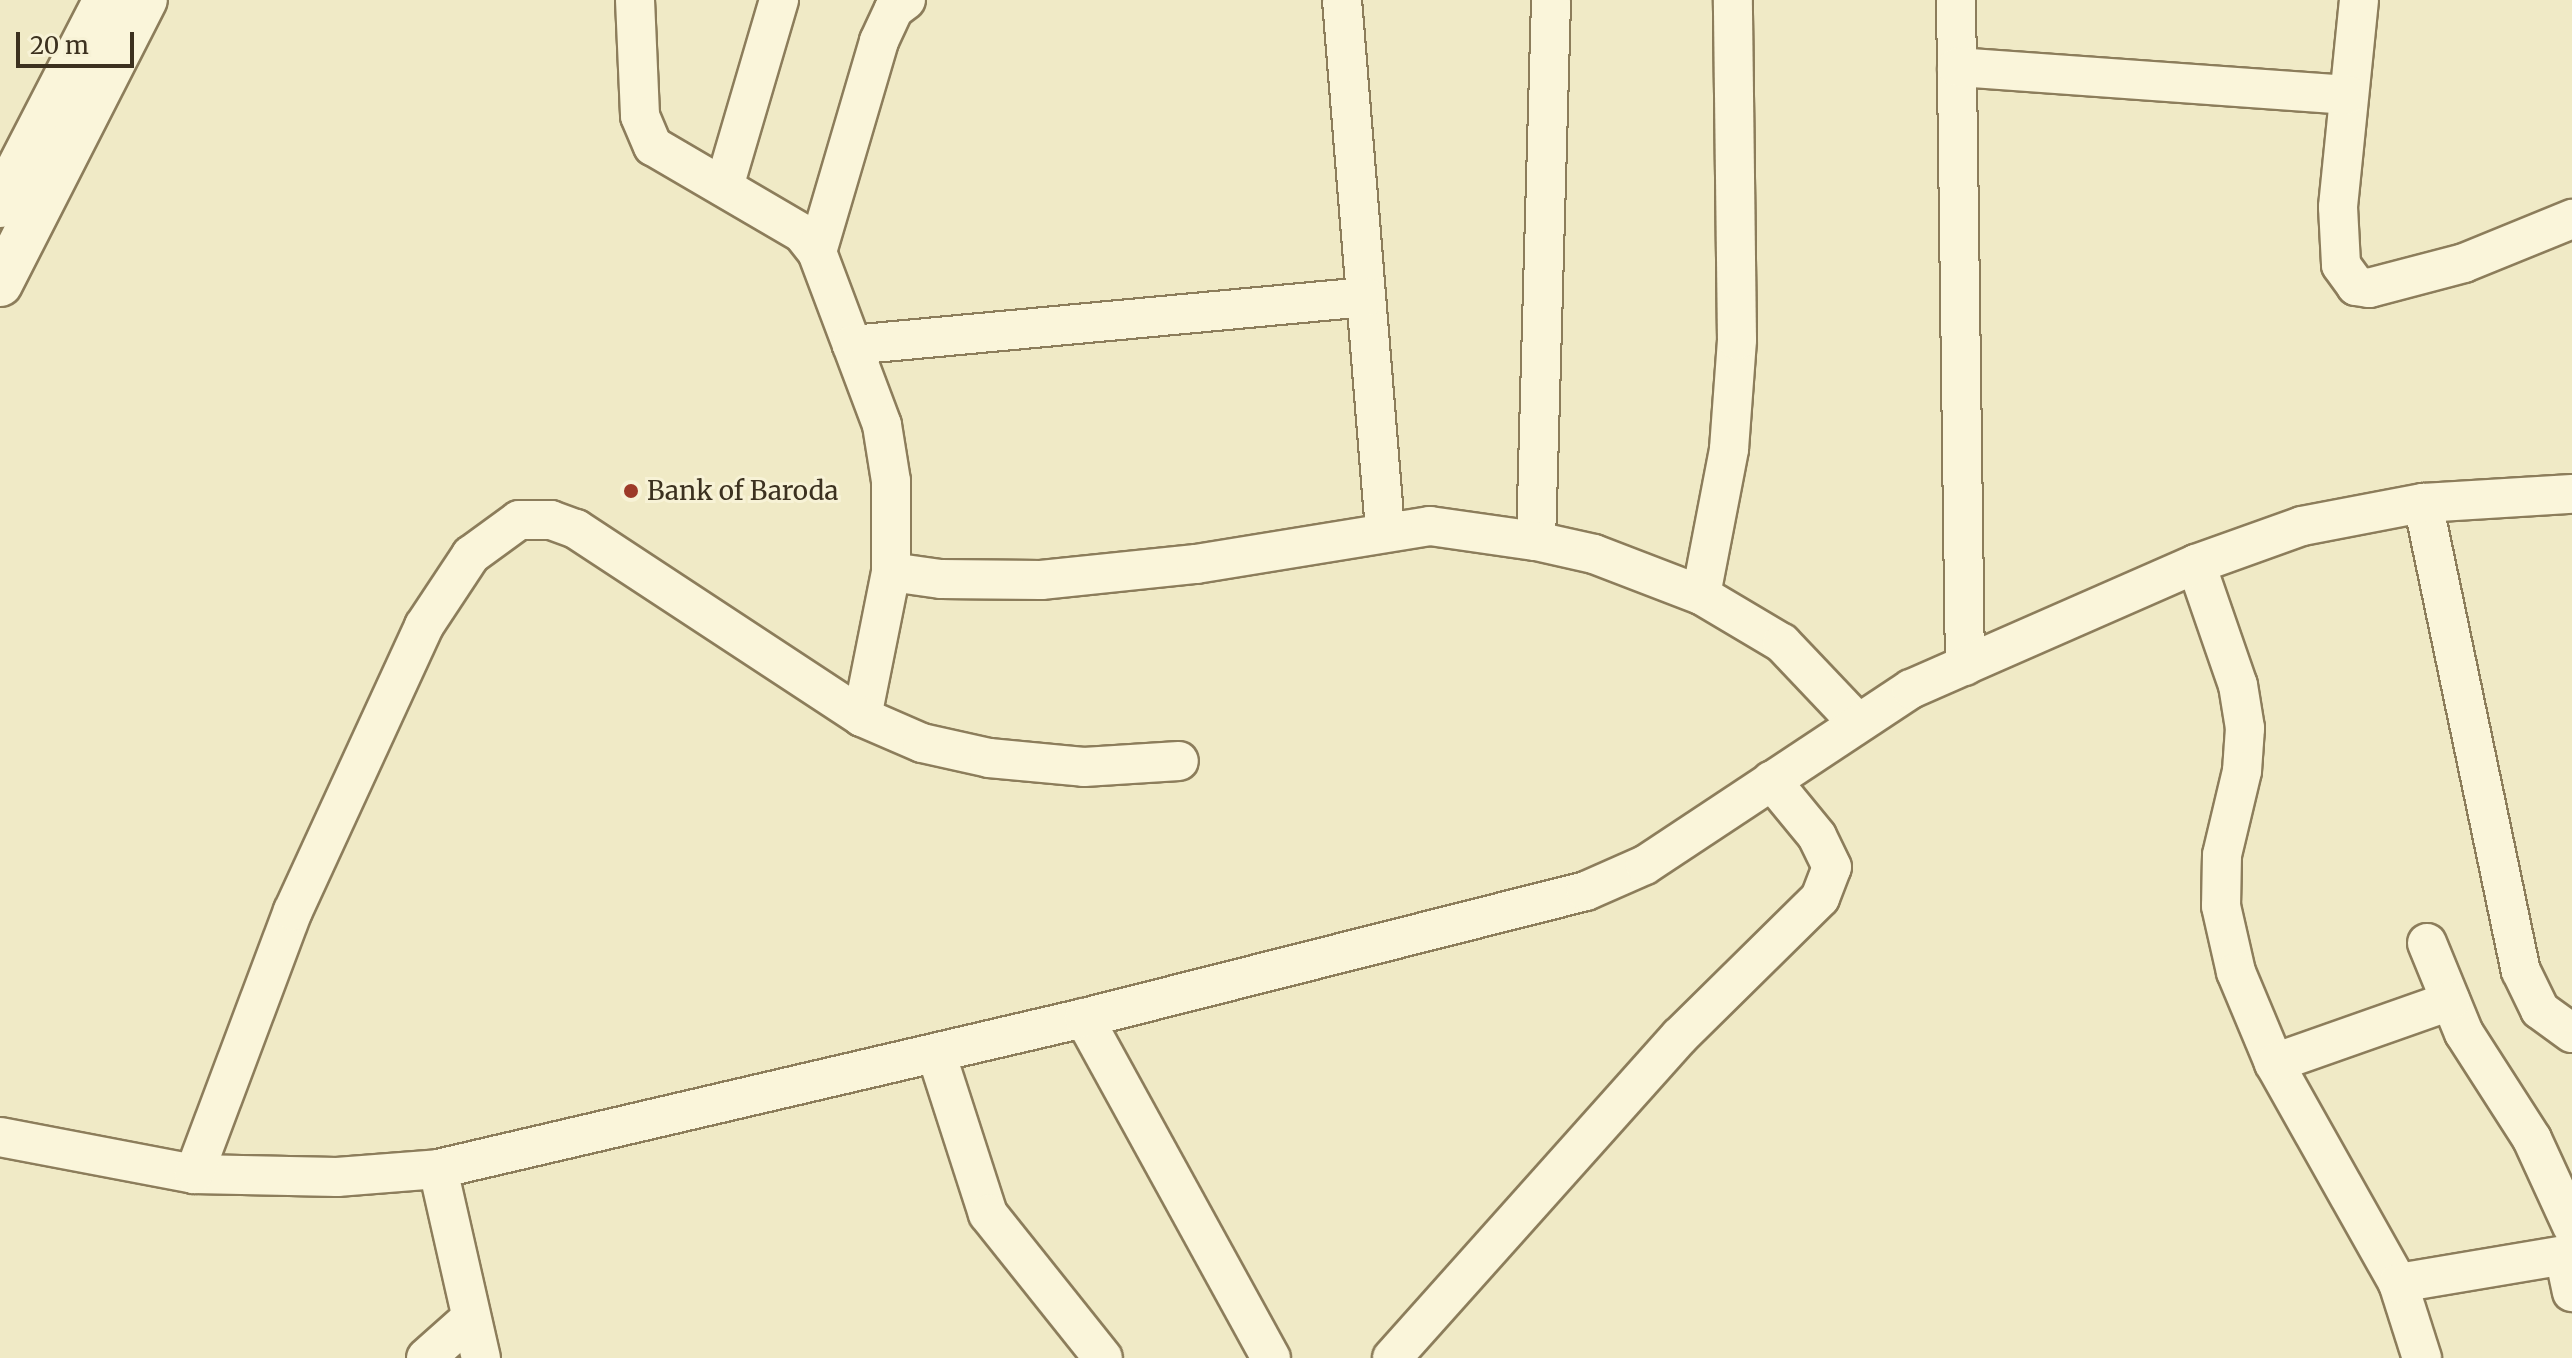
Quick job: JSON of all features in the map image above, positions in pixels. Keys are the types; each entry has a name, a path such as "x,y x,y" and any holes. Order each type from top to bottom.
{"main road":[{"path":"6,178 106,0"},
{"path":"0,284 145,0"}],"street":[{"path":"635,0 640,116 653,146 764,206 817,252 882,425 891,481 891,572 862,717"},
{"path":"724,187 779,0"},
{"path":"817,252 879,41 894,9 906,0"},
{"path":"1342,0 1385,530"},
{"path":"1536,541 1551,0"},
{"path":"1701,595 1729,449 1737,340 1733,0"},
{"path":"1956,0 1965,666"},
{"path":"2359,0 2338,207 2341,265 2356,286 2369,288 2464,263 2572,219"},
{"path":"1957,67 2347,95"},
{"path":"852,345 1366,297"},
{"path":"0,1137 194,1174 337,1177 438,1169 1084,1018 1586,891 1645,865 1857,722 1965,666 2196,564 2302,526 2423,503 2572,494"},
{"path":"2423,503 2521,971 2540,1010 2572,1033"},
{"path":"194,1174 293,911 424,626 471,555 519,520 551,520 576,529 862,717 922,743 989,758 1084,767 1179,761"},
{"path":"891,572 941,579 1041,580 1196,564 1385,530 1430,526 1536,541 1594,554 1701,595 1782,643 1857,722"},
{"path":"2196,564 2238,685 2245,728 2222,855 2221,906 2236,972 2274,1063 2398,1283 2422,1358"},
{"path":"1392,1358 1679,1037 1820,898 1832,867 1817,836 1771,780"},
{"path":"2427,943 2450,1001 2532,1139 2569,1245 2572,1292"},
{"path":"2274,1063 2450,1001"},
{"path":"1084,1018 1271,1358"},
{"path":"936,1053 988,1214 1103,1358"},
{"path":"438,1169 481,1358"},
{"path":"2398,1283 2569,1245"},
{"path":"426,1358 470,1319"}],"place":[{"name":"Bank of Baroda","path":"631,491"}]}
